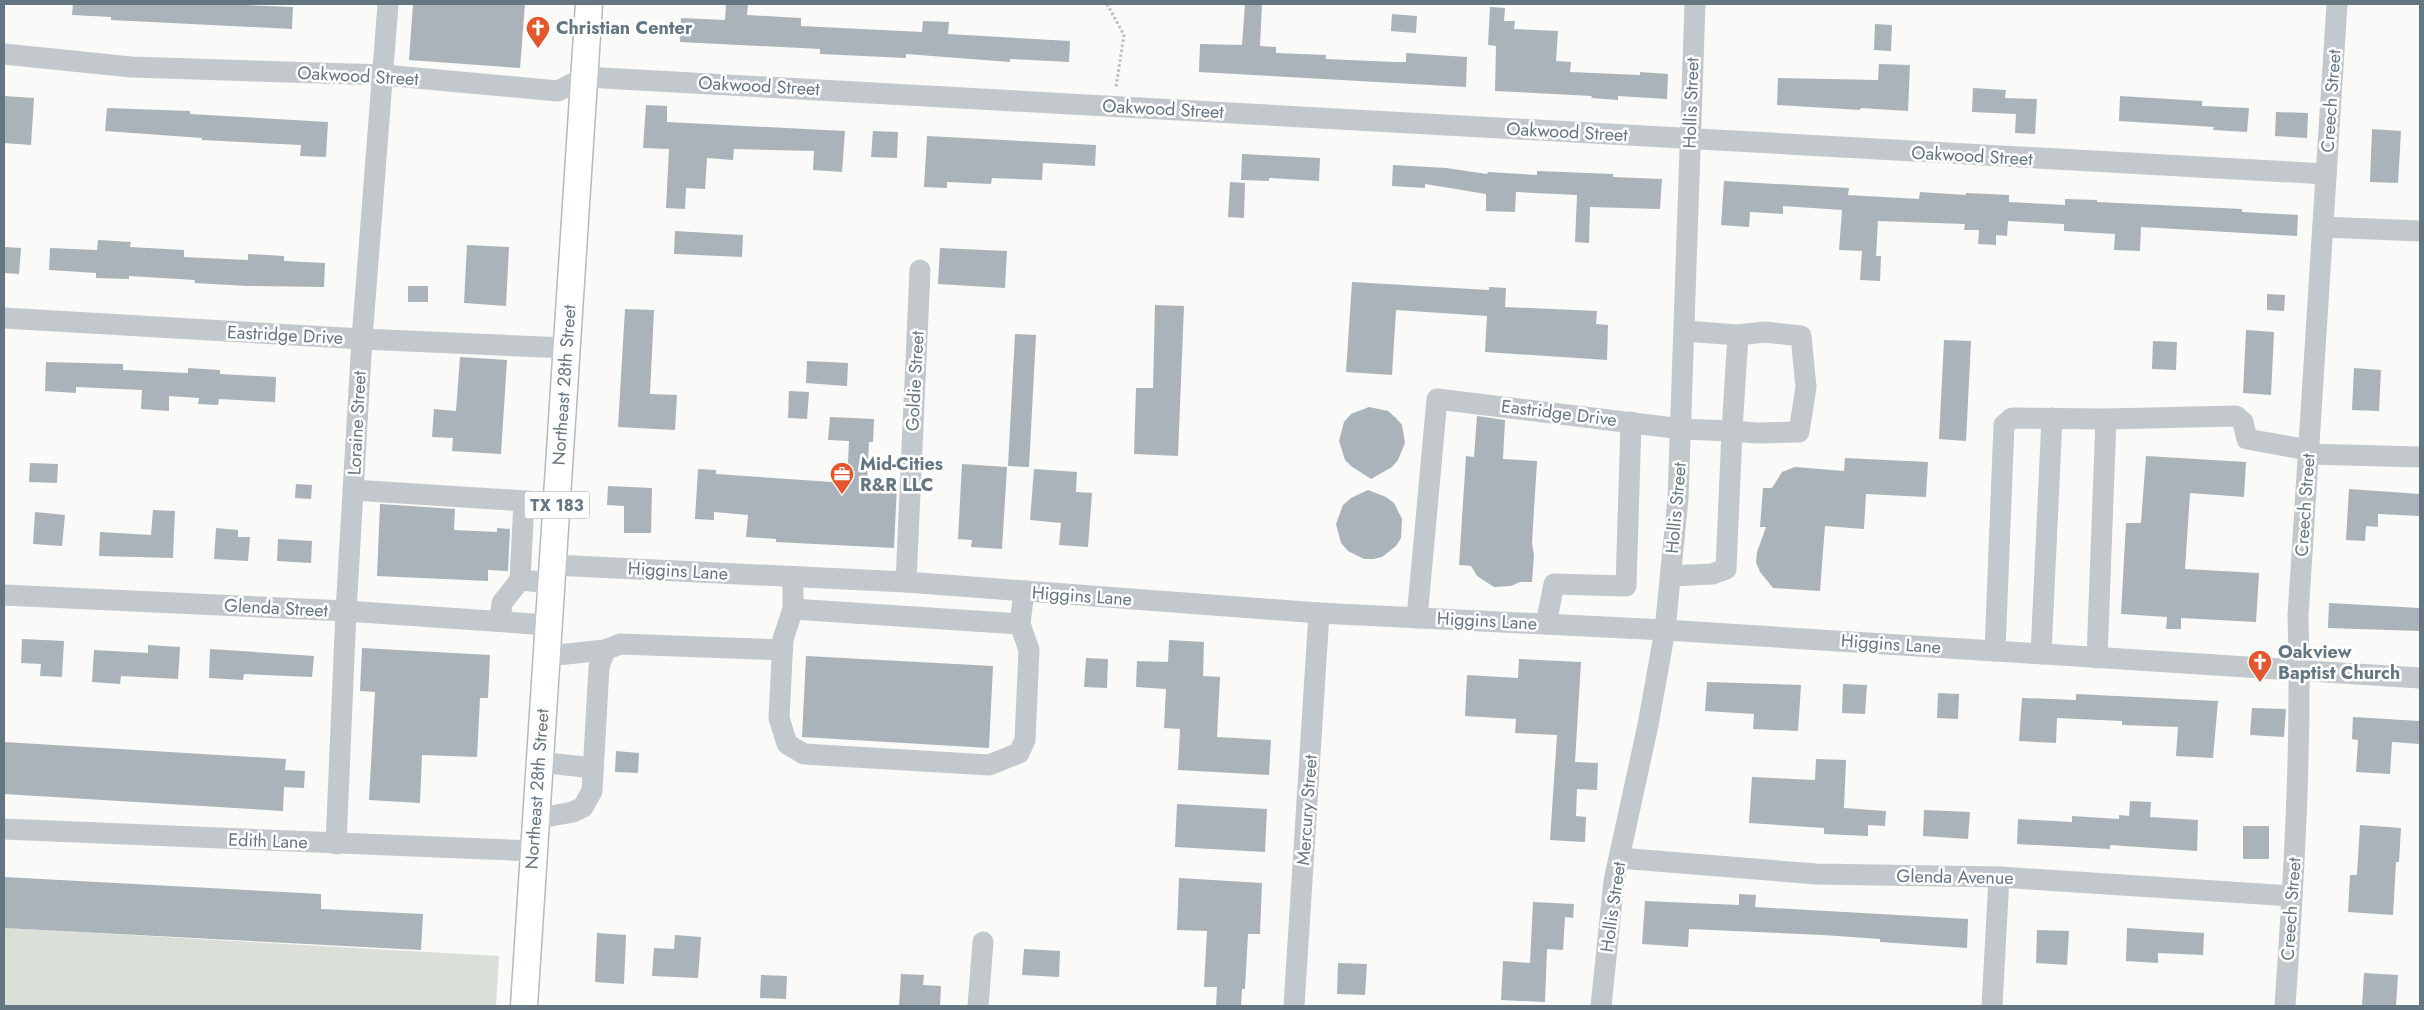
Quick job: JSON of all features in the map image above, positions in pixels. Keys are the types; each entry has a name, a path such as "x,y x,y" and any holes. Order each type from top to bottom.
{"main road":[{"name":"Northeast 28th Street","path":"524,1006 589,4"}],"street":[{"name":"Loraine Street","path":"336,844 346,611 362,340 384,76 388,4"},
{"name":"Hollis Street","path":"1601,1006 1618,858 1648,725 1665,630 1678,499 1682,429 1695,4"},
{"name":"Creech Street","path":"2285,1006 2297,828 2298,616 2337,4"},
{"name":"Oakwood Street","path":"4,54 131,67 384,76 558,91 585,77 1114,105 1912,153 2326,174"},
{"path":"2323,227 2420,232"},
{"name":"Goldie Street","path":"906,582 920,270"},
{"name":"Eastridge Drive","path":"4,318 362,340 567,348"},
{"path":"1670,576 1712,574 1726,569 1738,335 1685,331"},
{"name":"Eastridge Drive","path":"1417,618 1437,399 1682,429 1757,433 1799,432 1806,388 1801,336 1764,332 1738,335"},
{"path":"1995,651 2004,425 2012,418 2106,419 2236,416 2243,422 2247,439 2308,452 2420,457"},
{"path":"2041,654 2052,418"},
{"path":"2097,658 2106,419"},
{"path":"1546,624 1554,584 1626,586 1631,422"},
{"path":"353,490 557,504"},
{"path":"500,622 502,603 520,580 524,501"},
{"name":"Higgins Lane","path":"520,580 552,574 793,577 906,582 1319,613 1665,630 2420,678"},
{"path":"793,577 793,609 783,638 779,718 787,744 804,754 989,765 1019,753 1025,740 1029,650 1020,624 1024,591"},
{"name":"Glenda Street","path":"4,595 346,611 549,625"},
{"path":"793,609 1020,624"},
{"name":"Mercury Street","path":"1294,1006 1319,613"},
{"path":"547,656 605,650 620,644 782,650"},
{"path":"535,819 573,812 583,808 592,791 599,667 605,650"},
{"path":"539,762 593,768"},
{"name":"Edith Lane","path":"4,829 533,851"},
{"name":"Glenda Avenue","path":"1618,858 1816,874 1999,878 2292,896"},
{"path":"1992,1006 1999,878"},
{"path":"978,1006 983,942"}],"path":[{"path":"1107,4 1124,35 1114,105"}],"shaded area":[{"path":"4,928 499,956 496,1006 4,1006"}],"building":[{"path":"73,4 215,4 293,7 292,29 111,20 111,17 72,15"},
{"path":"413,4 525,4 520,68 409,60"},
{"path":"726,4 748,4 747,15 801,18 801,26 922,32 923,21 949,22 948,34 1070,41 1069,62 1010,59 1010,62 906,54 906,58 820,54 820,49 680,42 681,18 725,20"},
{"path":"1245,4 1262,4 1260,46 1276,47 1276,53 1326,55 1326,59 1395,62 1406,62 1406,53 1467,57 1466,87 1199,72 1200,44 1242,45"},
{"path":"1490,7 1505,8 1504,21 1515,21 1514,29 1558,31 1556,61 1571,62 1570,72 1640,75 1640,72 1668,74 1667,99 1618,96 1618,100 1591,98 1592,96 1495,91 1496,46 1488,45"},
{"path":"1392,14 1417,16 1416,33 1391,31"},
{"path":"1875,24 1892,25 1891,51 1874,50"},
{"path":"1879,64 1910,65 1908,111 1777,105 1778,78 1878,80"},
{"path":"1973,88 2006,90 2005,98 2037,99 2035,134 2015,133 2016,114 1972,112"},
{"path":"4,96 34,98 31,145 4,143"},
{"path":"2120,96 2202,101 2202,106 2249,108 2247,132 2213,130 2214,127 2119,121"},
{"path":"646,105 667,106 667,122 845,131 842,172 813,170 814,151 734,149 733,160 707,158 705,189 686,188 685,209 666,208 669,149 643,148"},
{"path":"107,108 190,111 190,114 328,122 326,157 300,156 301,145 202,140 202,138 105,131"},
{"path":"2276,112 2308,113 2307,138 2275,136"},
{"path":"2372,129 2401,131 2398,183 2370,182"},
{"path":"873,131 898,132 897,158 871,157"},
{"path":"927,136 1096,145 1095,166 1043,163 1042,180 992,178 991,184 947,182 947,188 924,187"},
{"path":"1242,154 1320,158 1319,181 1269,178 1269,181 1241,180"},
{"path":"1393,165 1446,168 1487,174 1488,172 1537,175 1537,171 1613,174 1613,177 1662,179 1660,209 1590,207 1589,243 1575,242 1577,195 1516,192 1515,212 1486,211 1486,194 1425,184 1425,188 1392,186"},
{"path":"1724,181 1849,188 1848,195 1919,199 1920,192 1966,195 1966,193 2009,195 2009,202 2065,205 2065,199 2242,209 2242,212 2298,215 2297,236 2141,227 2140,251 2114,250 2115,234 2064,231 2064,224 2008,221 2007,236 1996,235 1996,245 1978,244 1979,230 1964,230 1965,224 1878,221 1876,256 1881,256 1880,281 1860,280 1862,251 1839,250 1842,210 1783,206 1783,214 1750,212 1749,227 1721,225"},
{"path":"1230,182 1245,183 1244,218 1228,217"},
{"path":"675,231 743,235 742,257 674,254"},
{"path":"98,240 131,242 130,247 184,250 184,257 248,260 248,254 284,256 284,261 325,263 324,287 247,286 194,283 195,280 129,276 129,279 96,278 96,273 49,270 50,248 97,250"},
{"path":"467,245 509,247 506,306 464,303"},
{"path":"4,247 21,248 19,274 4,273"},
{"path":"940,248 1007,251 1005,288 938,284"},
{"path":"1352,282 1489,290 1489,287 1506,288 1505,307 1597,311 1596,324 1608,325 1607,360 1485,352 1487,316 1396,310 1392,375 1346,372"},
{"path":"408,286 428,286 428,302 408,302"},
{"path":"2267,294 2285,295 2284,311 2267,310"},
{"path":"1155,305 1184,306 1178,456 1134,454 1136,388 1153,388"},
{"path":"625,309 654,310 650,394 677,395 675,430 618,427"},
{"path":"2246,330 2274,332 2271,395 2243,393"},
{"path":"1015,334 1036,335 1029,467 1008,466"},
{"path":"1944,340 1971,341 1966,441 1939,439"},
{"path":"2153,341 2177,342 2176,370 2152,369"},
{"path":"460,357 507,360 501,454 452,451 453,438 432,437 434,409 456,411"},
{"path":"807,361 848,363 847,386 806,383"},
{"path":"46,362 123,364 123,370 188,373 188,368 220,370 220,374 276,377 275,402 219,399 218,405 198,404 199,398 169,396 169,411 141,409 142,390 76,387 76,393 45,391"},
{"path":"2354,368 2381,370 2379,411 2352,410"},
{"path":"789,391 809,392 807,419 788,418"},
{"path":"1369,407 1388,411 1396,418 1402,425 1405,443 1398,460 1392,467 1371,479 1345,460 1339,441 1344,422 1351,414"},
{"path":"1477,416 1505,420 1503,459 1537,461 1532,543 1534,555 1532,582 1520,582 1511,586 1494,587 1477,576 1471,566 1459,565 1466,456 1474,457"},
{"path":"830,417 874,419 873,442 869,442 867,484 897,485 894,548 776,542 776,539 746,537 748,515 714,512 714,520 695,519 698,469 716,470 716,474 847,483 849,441 828,440"},
{"path":"2146,456 2246,462 2244,497 2190,493 2185,569 2259,573 2256,622 2181,618 2181,629 2166,629 2167,617 2121,614 2126,523 2141,523"},
{"path":"1845,458 1928,462 1926,497 1866,494 1864,529 1825,526 1820,591 1773,588 1760,572 1756,562 1757,552 1766,527 1760,527 1763,488 1772,488 1782,472 1795,467 1844,471"},
{"path":"30,463 58,464 57,483 29,482"},
{"path":"962,464 1007,467 1002,549 971,547 972,540 958,539"},
{"path":"1034,469 1077,472 1076,492 1092,493 1088,547 1059,545 1061,523 1030,520"},
{"path":"296,484 312,485 311,499 295,498"},
{"path":"608,486 652,488 651,533 624,533 624,506 607,505"},
{"path":"2349,489 2420,494 2420,516 2378,514 2378,527 2366,526 2365,541 2346,540"},
{"path":"1368,490 1386,497 1394,503 1402,519 1401,538 1396,546 1382,557 1373,559 1364,559 1348,551 1341,543 1336,524 1343,505 1351,498"},
{"path":"380,504 455,509 454,530 497,532 497,528 510,529 508,571 488,570 488,581 377,576"},
{"path":"153,510 175,511 173,558 99,556 100,532 151,535"},
{"path":"35,512 65,515 62,546 33,544"},
{"path":"216,528 238,530 238,537 250,537 248,561 214,559"},
{"path":"278,539 312,541 311,563 277,561"},
{"path":"2329,603 2420,608 2420,631 2328,628"},
{"path":"22,639 64,641 62,677 40,676 41,664 21,663"},
{"path":"1169,640 1204,642 1203,676 1220,677 1217,737 1271,740 1269,775 1178,770 1180,729 1164,728 1166,689 1136,687 1137,661 1168,662"},
{"path":"148,645 180,647 178,679 121,676 120,684 92,682 94,650 148,653"},
{"path":"362,648 490,655 488,698 480,698 477,757 422,755 420,803 369,800 375,692 360,691"},
{"path":"210,649 314,656 312,677 244,674 243,680 209,678"},
{"path":"806,656 993,666 989,748 802,737"},
{"path":"1086,658 1108,659 1107,688 1084,687"},
{"path":"1519,659 1581,662 1575,762 1598,763 1597,790 1577,789 1576,816 1586,817 1585,842 1550,840 1557,735 1515,733 1516,719 1465,716 1467,675 1518,678"},
{"path":"1707,682 1801,685 1798,731 1753,729 1754,714 1705,711"},
{"path":"1843,684 1867,685 1865,714 1842,713"},
{"path":"1938,693 1959,694 1958,719 1937,718"},
{"path":"2076,694 2218,701 2213,758 2176,756 2178,727 2122,725 2122,721 2057,718 2056,743 2019,741 2022,698 2076,700"},
{"path":"2252,708 2286,709 2284,737 2250,735"},
{"path":"2353,717 2420,721 2420,744 2392,742 2390,774 2356,772 2358,740 2352,739"},
{"path":"4,742 286,759 285,770 305,771 304,788 284,787 283,811 4,794"},
{"path":"616,751 639,753 638,773 615,772"},
{"path":"1816,759 1846,760 1844,808 1886,811 1885,826 1868,825 1868,836 1824,834 1824,828 1749,823 1752,777 1815,780"},
{"path":"2130,801 2151,802 2150,817 2198,820 2197,851 2110,845 2110,849 2017,844 2018,819 2072,822 2072,816 2119,819 2119,815 2129,816"},
{"path":"1177,804 1267,809 1265,852 1175,847"},
{"path":"1924,810 1970,812 1968,839 1923,836"},
{"path":"2360,825 2401,828 2399,862 2396,862 2393,915 2348,912 2350,875 2357,875"},
{"path":"2243,826 2269,826 2269,859 2243,859"},
{"path":"4,877 321,894 321,909 423,914 421,950 4,928"},
{"path":"1179,878 1262,883 1260,934 1248,934 1245,989 1242,989 1241,1006 1216,1006 1217,987 1204,987 1207,931 1177,930"},
{"path":"1739,894 1756,895 1755,907 1968,919 1967,948 1880,942 1880,939 1823,935 1689,929 1688,947 1642,944 1645,901 1739,905"},
{"path":"1533,902 1574,904 1573,918 1565,917 1563,950 1547,949 1545,1002 1501,1000 1503,961 1530,963"},
{"path":"2127,928 2204,933 2203,955 2158,953 2158,963 2126,961"},
{"path":"2037,930 2069,931 2067,965 2036,963"},
{"path":"597,933 626,935 624,984 595,982"},
{"path":"675,935 701,937 698,978 652,976 654,948 674,949"},
{"path":"1024,949 1060,951 1059,977 1022,975"},
{"path":"1338,963 1367,964 1365,995 1337,994"},
{"path":"2364,973 2398,975 2396,1006 2362,1006"},
{"path":"901,974 924,975 923,985 941,986 940,1006 899,1006"},
{"path":"761,975 787,976 786,999 760,998"}],"place":[{"name":"Christian Center","path":"538,49"},
{"name":"Mid-Cities R&R LLC","path":"842,495"},
{"name":"Oakview Baptist Church","path":"2260,683"}]}
